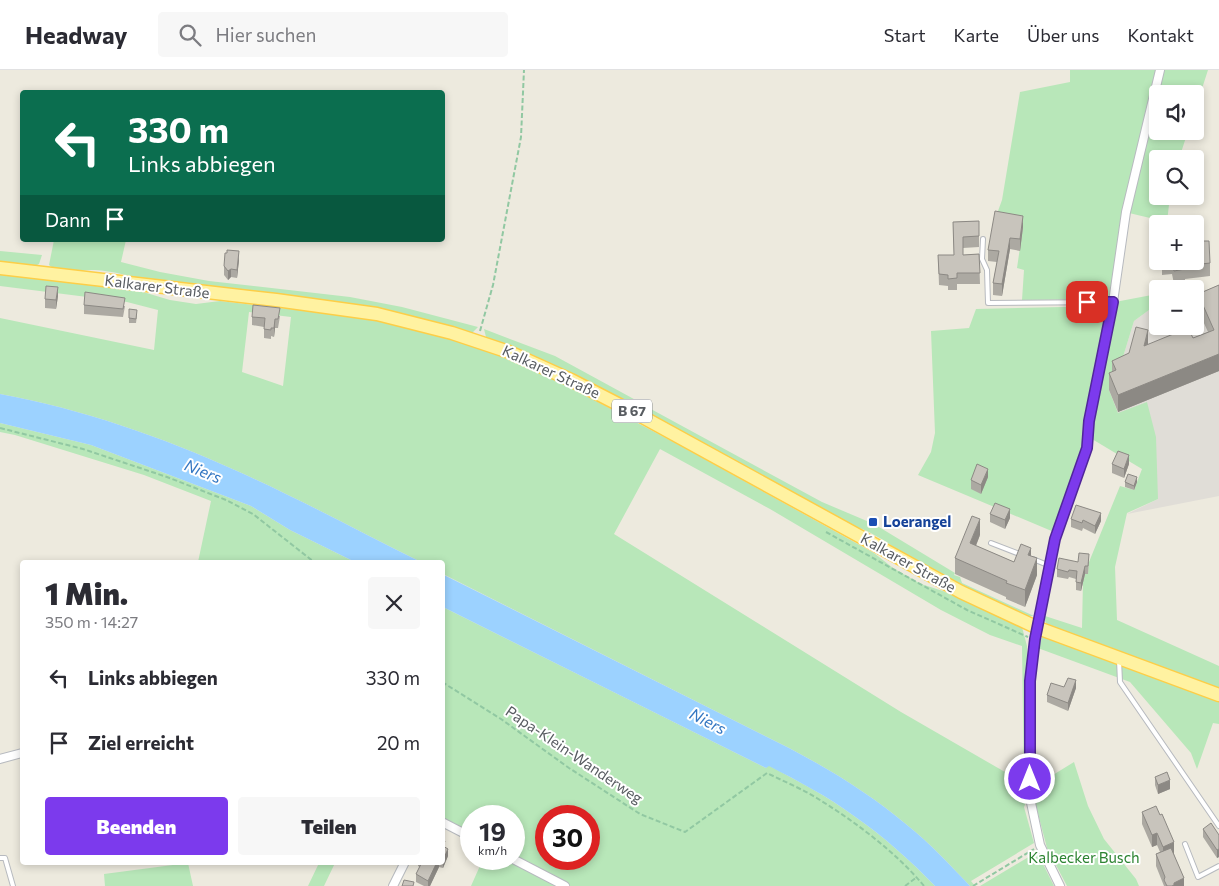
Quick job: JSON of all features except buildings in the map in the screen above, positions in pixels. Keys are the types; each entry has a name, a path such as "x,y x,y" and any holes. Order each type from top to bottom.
{"main road":[{"name":"Kalkarer Straße","path":"0,268 276,300 377,314 477,340 571,380 639,415 1037,633 1119,658 1219,695"}],"street":[{"path":"1060,886 1040,846 1030,798 1030,681 1055,539 1087,448 1089,421 1113,302 1126,212 1160,70"},
{"path":"0,759 20,754"},
{"path":"445,824 460,831"},
{"path":"393,886 403,865"},
{"path":"525,865 565,886"}],"lane":[{"path":"984,239 982,259 987,270 988,303 1113,302"},
{"path":"991,542 1050,566"},
{"path":"1119,658 1120,682 1219,826"},
{"path":"1185,844 1198,876 1219,866"},
{"path":"0,858 5,858 13,886"}],"path":[{"path":"477,340 493,286 521,137 524,70"},
{"path":"0,428 83,448 226,500 253,514 311,560"},
{"path":"820,529 967,610 1024,636 1037,633"},
{"name":"Papa-Klein-Wanderweg","path":"445,684 501,718 569,768 640,814 685,832 767,773 814,796 851,820 917,877 924,886"},
{"path":"973,886 1040,846"},
{"path":"905,886 917,877"}],"shaded area":[{"path":"1219,286 1219,496 1127,514 1158,499 1109,390 1111,374 1119,370 1134,321 1149,310 1149,335 1204,335 1204,293"}],"green space":[{"path":"1070,70 1157,70 1154,85 1149,85 1149,109 1110,299 1022,300 1024,270 1017,268 1023,227 994,222 1002,200 1020,92 1070,82"},
{"path":"1162,70 1208,70 1203,85 1159,85"},
{"path":"1149,126 1149,140 1185,140 1182,150 1149,150 1149,205 1169,205 1168,215 1149,215 1149,218 1129,213"},
{"path":"54,242 126,242 121,262 160,272 209,281 350,297 402,307 478,327 472,333 401,313 323,300 146,280 102,271 65,271 49,265"},
{"path":"0,251 42,255 39,264 33,267 0,262"},
{"path":"0,274 143,292 170,300 196,304 220,301 374,320 441,336 490,352 545,374 681,446 874,553 893,568 921,584 943,591 1022,627 1027,646 1029,737 1028,798 1024,807 1034,843 971,881 975,886 970,886 940,854 915,832 879,803 835,774 789,748 445,575 445,560 417,560 237,471 151,436 91,416 0,394 0,318 154,350 158,310 127,302 0,286","holes":["249,312 291,317 283,386 242,372","660,449 770,509 941,610 990,635 1022,646 1024,783 901,712 614,534"]},
{"path":"1149,296 1149,310 1134,321 1119,370 1111,374 1109,390 1118,413 1147,402 1156,437 1158,499 1127,513 1115,567 1117,620 1219,666 1219,689 1047,625 1045,621 1045,616 1082,628 1083,581 1085,574 1088,574 1089,562 1120,486 1134,490 1142,469 1092,439 1093,422 1115,302"},
{"path":"1109,306 1089,401 1083,449 1060,510 1054,532 918,475 931,452 935,433 931,331 969,328 976,309"},
{"path":"484,329 555,356 643,404 631,404 550,363 486,337"},
{"path":"649,408 822,502 874,524 955,573 954,575 960,577 962,583 1034,616 1028,616 962,587 910,559 867,531 839,520 650,415"},
{"path":"0,423 91,445 251,506 290,530 351,560 198,560 211,501 144,475 0,432"},
{"path":"445,608 766,768 768,765 812,789 876,832 935,886 471,886 478,870 525,870 525,805 460,805 460,831 445,823"},
{"path":"1043,636 1219,702 1219,724 1213,723 1197,769 1191,753 1130,682 1035,647"},
{"name":"Kalbecker Busch","path":"1074,762 1088,806 1104,839 1136,879 1139,886 1067,886 1047,848 1036,806 1035,786"},
{"path":"1037,852 1054,886 980,886"},
{"path":"173,865 188,865 193,886 105,886 104,874"},
{"path":"318,865 334,865 324,886 308,886"}],"water":[{"name":"Niers","path":"0,394 31,400 121,425 237,471 417,560 351,560 290,530 251,506 91,445 0,423"},
{"name":"Niers","path":"445,576 820,765 893,814 940,854 970,886 935,886 876,832 844,809 769,766 766,768 445,608"}],"place":[{"name":"Loerangel","path":"873,522"}],"route":[{"path":"1030,779 1030,681 1035,639 1055,539 1087,448 1089,421 1113,302 1087,302"}]}
